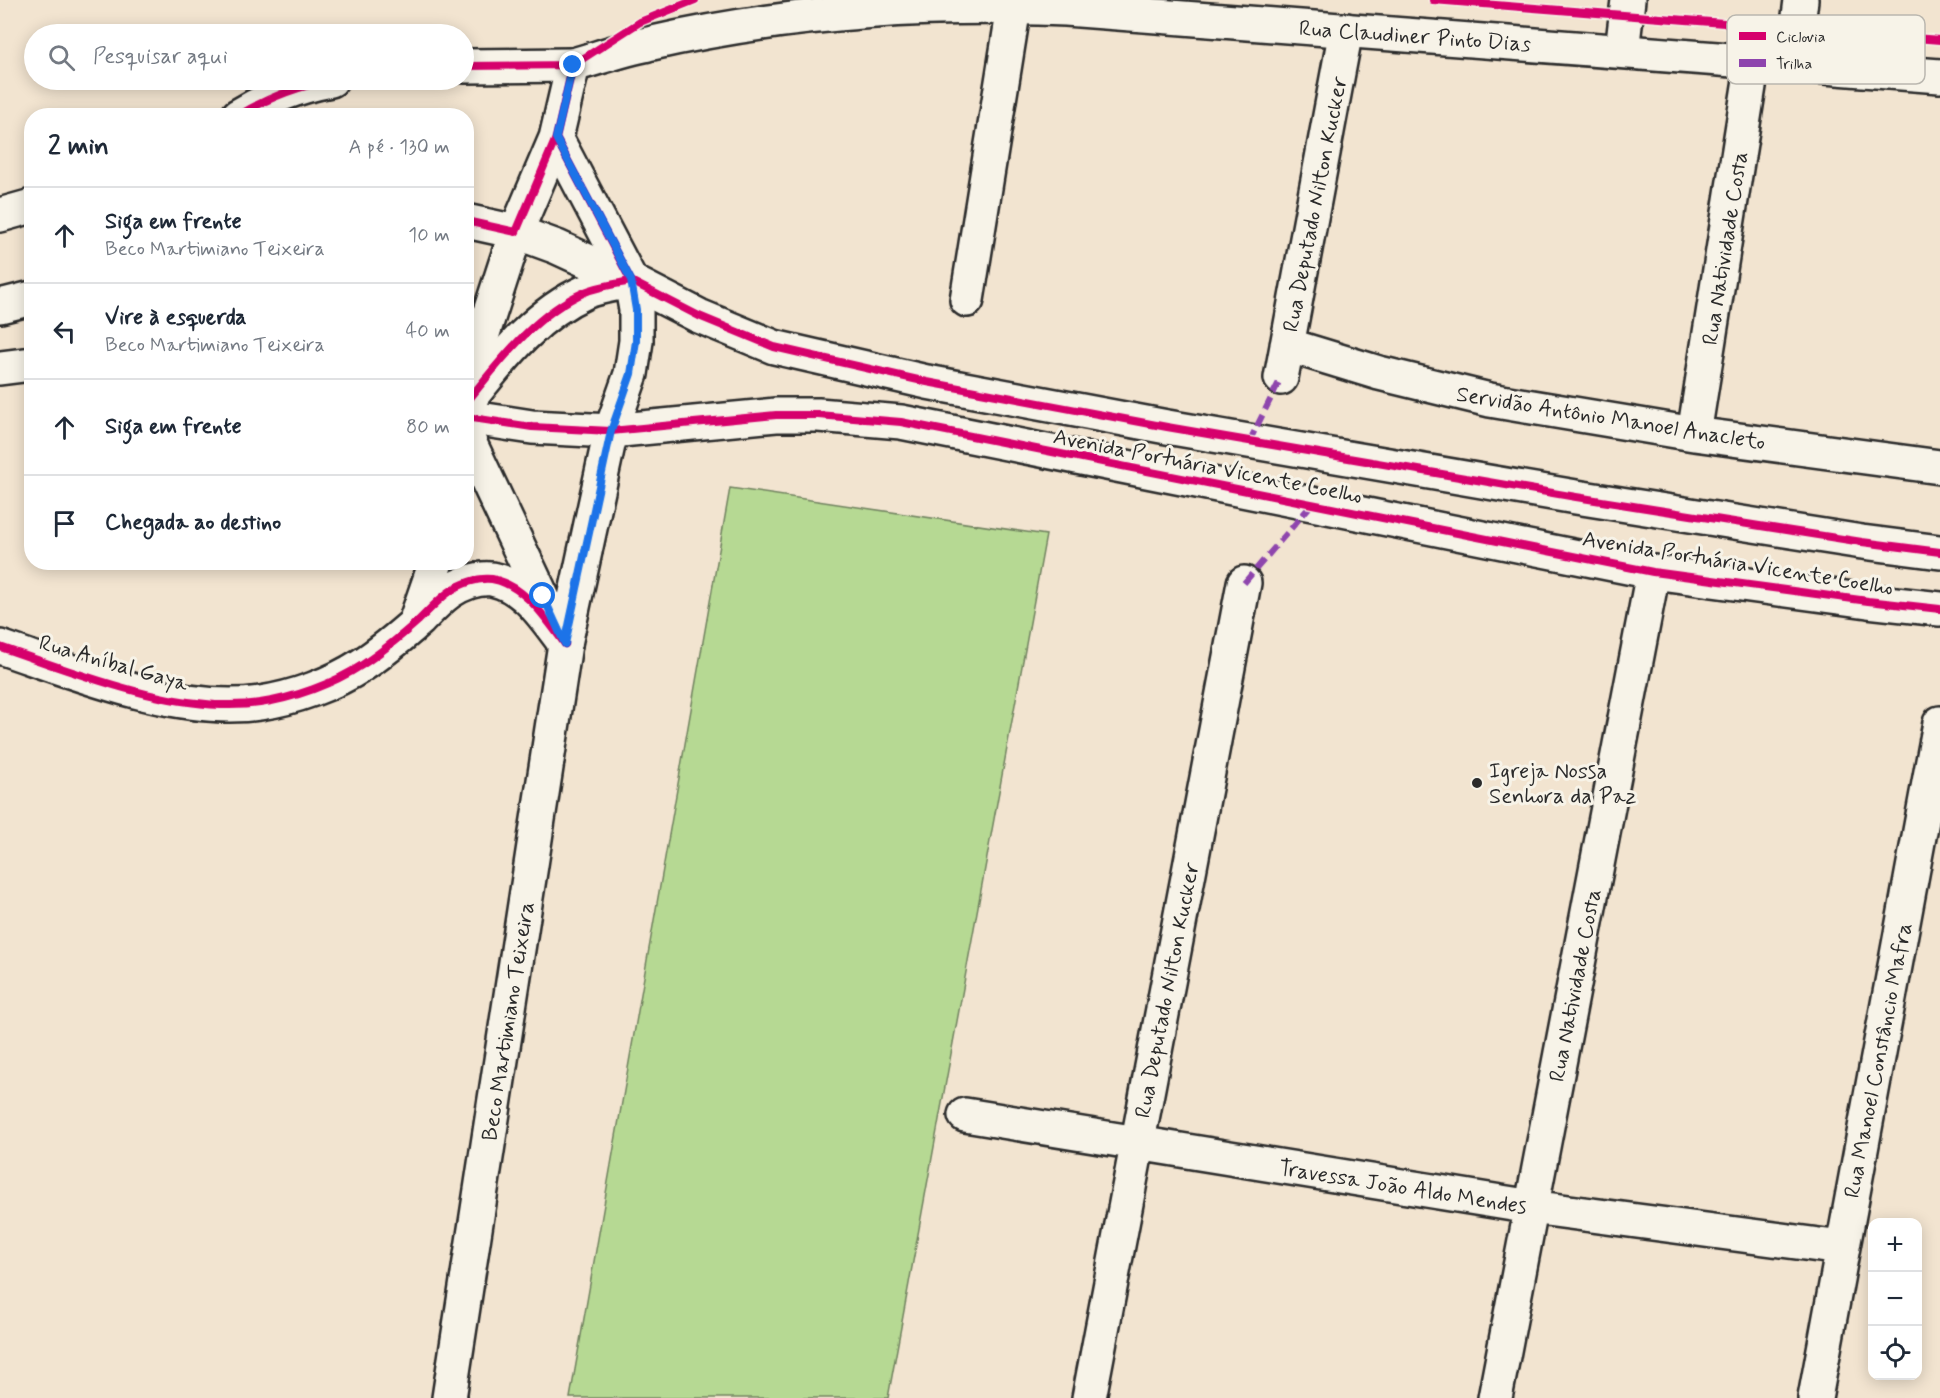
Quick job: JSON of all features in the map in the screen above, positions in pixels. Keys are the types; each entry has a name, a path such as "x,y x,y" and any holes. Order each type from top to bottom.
{"main road":[{"path":"1622,51 1628,0"},
{"path":"1799,15 1801,0"},
{"path":"967,300 1014,7"},
{"name":"Rua Claudiner Pinto Dias","path":"474,66 573,65 646,44 779,21 936,8 1014,7 1727,59"},
{"name":"Rua Deputado Nilton Kucker","path":"1281,378 1346,30"},
{"path":"474,361 516,232 556,138 573,65"},
{"name":"Rua Claudiner Pinto Dias","path":"1925,75 1940,76"},
{"name":"Rua Natividade Costa","path":"1694,434 1749,84"},
{"path":"251,108 293,90"},
{"name":"Beco Martimiano Teixeira","path":"449,1398 565,644 611,431 631,374 636,341 636,310 631,280 556,138"},
{"path":"0,215 24,208"},
{"name":"Avenida Portuária Vicente Coelho","path":"474,223 516,232 557,247 631,280 699,316 774,347 927,382 1191,432 1564,495 1862,542 1940,552"},
{"path":"474,393 506,353 550,313 586,291 631,280"},
{"path":"0,306 24,300"},
{"name":"Servidão Antônio Manoel Anacleto","path":"1287,345 1379,373 1490,400 1694,434 1940,467"},
{"path":"0,368 24,365"},
{"name":"Avenida Portuária Vicente Coelho","path":"474,418 532,427 611,431 776,415 818,415 901,422 1653,572 1940,609"},
{"path":"474,452 565,644"},
{"path":"414,624 433,570"},
{"name":"Rua Natividade Costa","path":"1495,1398 1653,572"},
{"name":"Rua Aníbal Gaya","path":"0,646 124,687 183,700 228,706 261,703 291,696 344,676 384,649 449,592 471,581 490,579 506,584 532,601 565,644"},
{"name":"Rua Deputado Nilton Kucker","path":"1089,1398 1244,583"},
{"name":"Rua Manoel Constâncio Mafra","path":"1815,1398 1940,723"},
{"name":"Travessa João Aldo Mendes","path":"965,1115 1531,1207 1842,1248"}],"green space":[{"path":"730,488 1046,535 888,1398 570,1398"}],"marked path":[{"path":"1249,442 1281,378"},
{"path":"1244,583 1312,504"}],"cycle path":[{"path":"474,223 516,232 556,138 573,65 640,22 695,0"},
{"path":"1433,0 1727,23"},
{"path":"1925,39 1940,40"},
{"path":"474,66 573,65"},
{"path":"253,108 295,90"},
{"path":"556,138 631,281"},
{"path":"631,281 699,316 774,347 927,382 1167,427 1576,497 1940,552"},
{"path":"474,393 520,340 550,313 585,292 631,281"},
{"path":"474,418 532,427 611,431 776,415 818,415 901,422 1653,572 1940,609"},
{"path":"0,647 94,679 162,697 196,703 228,705 260,703 286,698 313,689 351,672 391,644 449,592 458,586 481,579 504,582 515,588 534,604 565,644"}],"place":[{"name":"Igreja Nossa Senhora da Paz","path":"1477,783"}],"route":[{"path":"543,596 565,644 611,431 631,374 636,341 636,310 631,280 556,138 573,65"}]}
